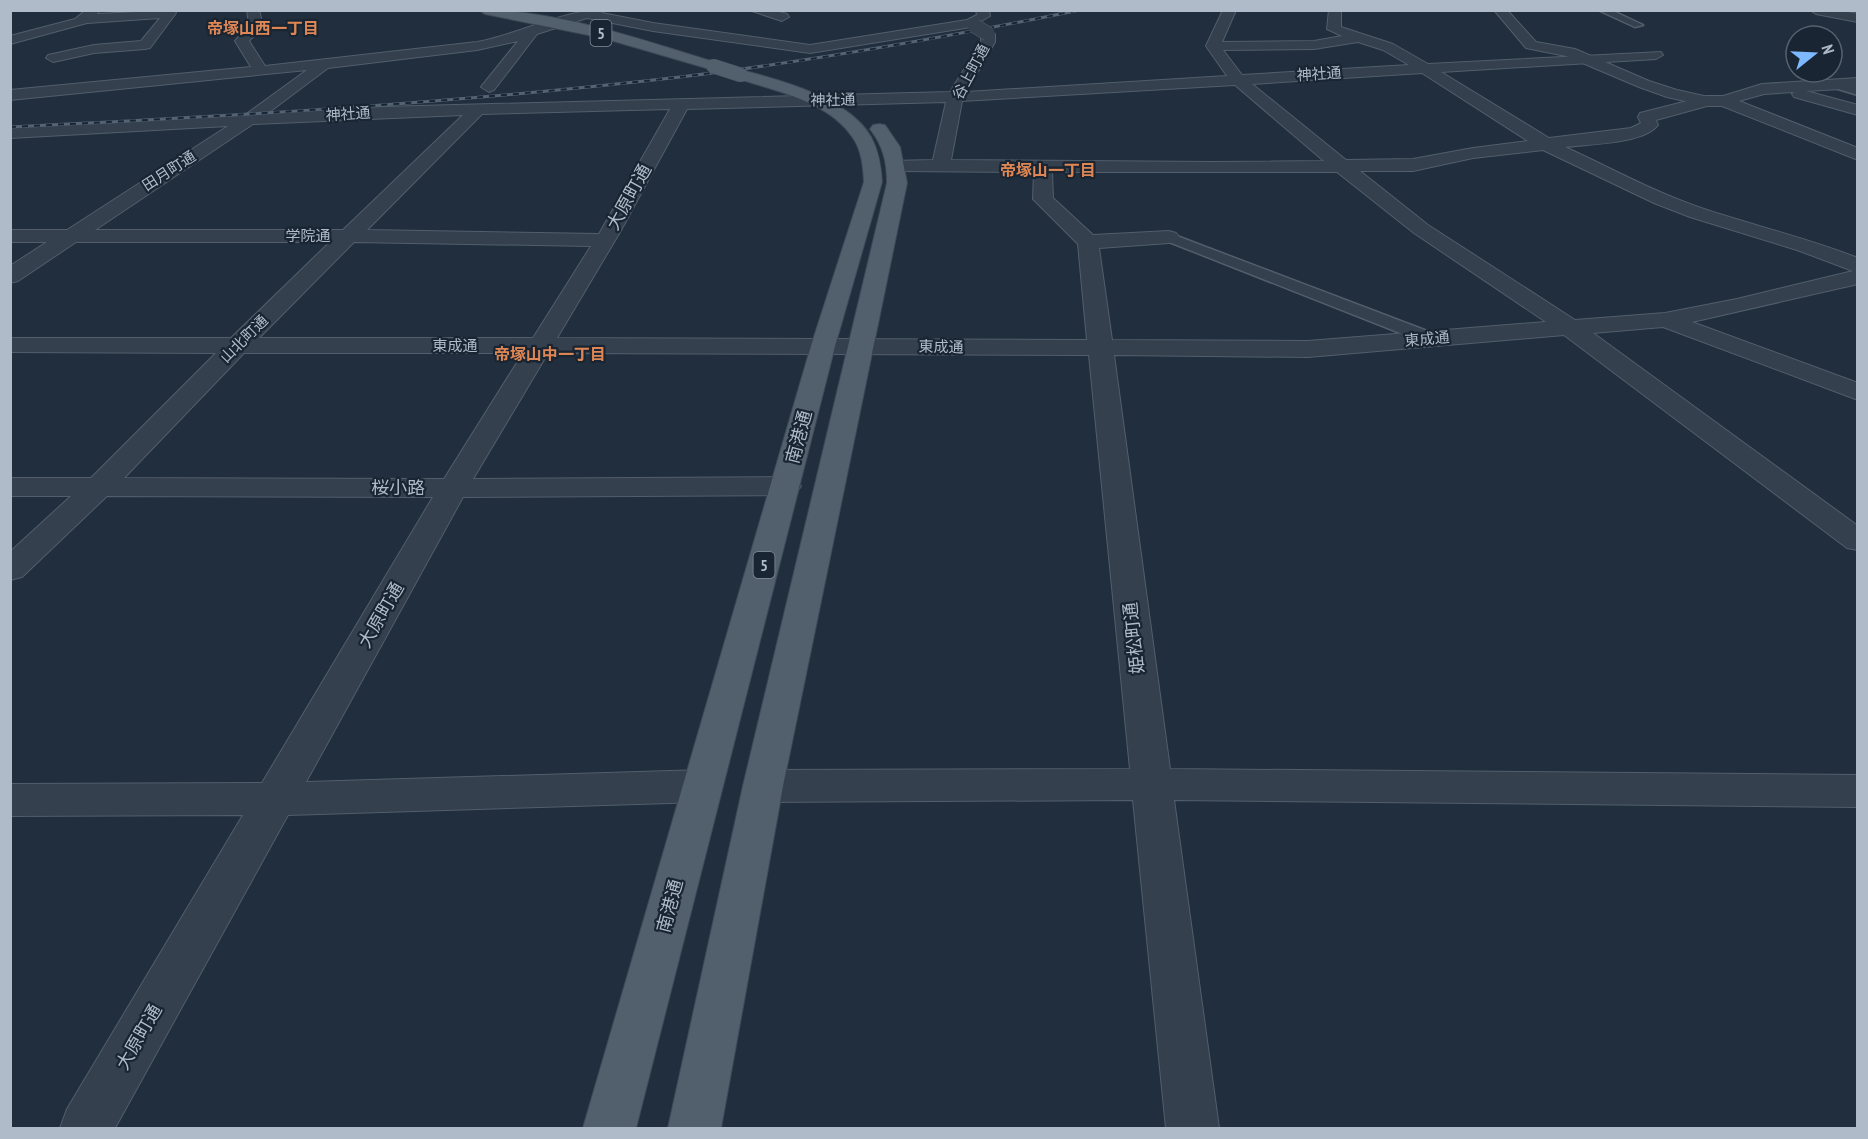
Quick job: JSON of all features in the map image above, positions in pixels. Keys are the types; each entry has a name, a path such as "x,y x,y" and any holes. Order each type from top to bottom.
{"main road":[{"name":"南港通","path":"485,10 634,41 737,69"},
{"name":"南港通","path":"524,10 663,40 859,112 884,134 892,148 897,165 897,183 763,786 694,1128"},
{"name":"南港通","path":"609,1128 823,346 873,182 874,166 861,134 826,100"}],"street":[{"path":"253,10 256,26 242,41 261,71"},
{"path":"755,10 782,17"},
{"path":"1213,46 1230,10"},
{"path":"1335,10 1334,29 1388,47 1548,145 1661,199 1697,213 1805,245 1857,266"},
{"path":"1500,10 1531,45 1570,52 1644,84 1673,94 1715,101 1857,155"},
{"path":"1816,10 1857,18"},
{"path":"24,93 261,71 477,46 504,41 592,12 653,27 810,49 973,24 984,16 982,11 937,14"},
{"path":"10,40 88,15 170,13 145,45 94,49 45,65 10,110"},
{"path":"874,24 879,29 896,35"},
{"name":"谷上町通","path":"941,164 955,97 988,42 988,34 973,24"},
{"path":"489,87 533,31"},
{"path":"1213,46 1314,45 1356,38"},
{"path":"1213,46 1237,79 1421,229 1567,326 1857,541"},
{"name":"神社通","path":"12,134 382,112 955,97 1423,67 1656,55"},
{"name":"田月町通","path":"10,276 247,121 326,63"},
{"path":"897,165 1215,168 1413,165 1473,153 1635,133 1650,125 1646,117 1762,89 1832,84"},
{"path":"1781,87 1815,100 1857,110"},
{"name":"大原町通","path":"86,1128 453,488 605,240 681,105"},
{"name":"山北町通","path":"10,570 99,487 236,347 477,110"},
{"path":"1043,166 1043,199 1089,242 1169,237"},
{"name":"学院通","path":"10,236 349,236 605,240"},
{"name":"姫松町通","path":"1089,242 1192,1128"},
{"path":"1665,320 1737,306 1857,277"},
{"name":"東成通","path":"10,345 1308,349 1567,326 1665,320 1857,392"},
{"name":"桜小路","path":"10,487 786,486"},
{"path":"763,786 1151,784 1857,791"},
{"path":"10,800 276,799 703,786"}],"lane":[{"path":"1602,10 1638,25"},
{"path":"1832,84 1857,92"},
{"path":"1169,237 1428,338"}],"railway":[{"path":"10,127 345,108 680,77 830,56 1080,10"}],"district":[{"name":"帝塚山西一丁目","path":"263,28"},
{"name":"帝塚山一丁目","path":"1048,170"},
{"name":"帝塚山中一丁目","path":"550,354"}]}
